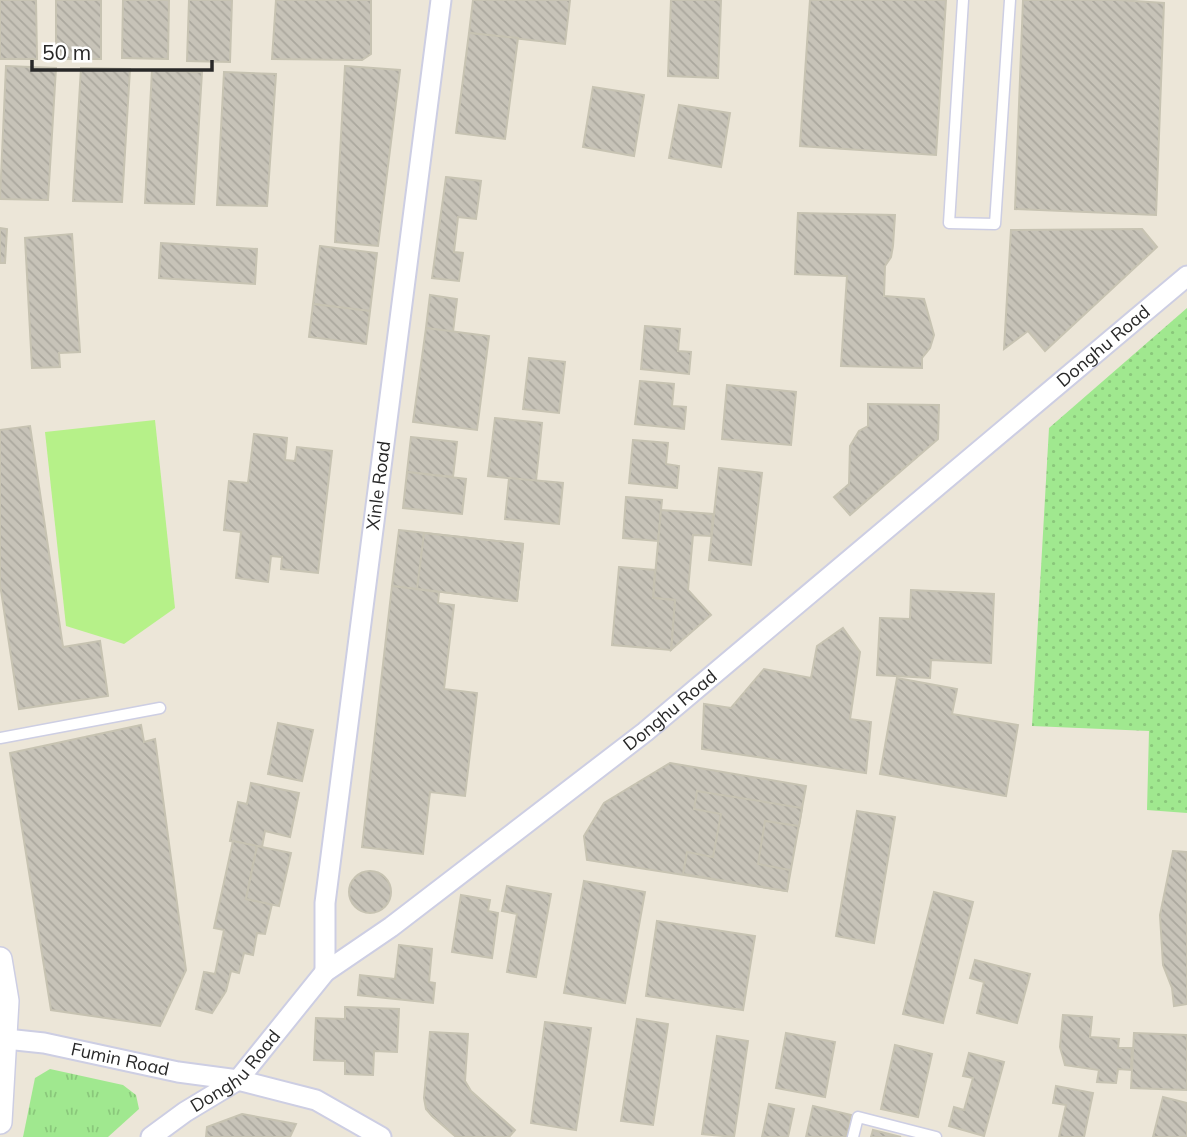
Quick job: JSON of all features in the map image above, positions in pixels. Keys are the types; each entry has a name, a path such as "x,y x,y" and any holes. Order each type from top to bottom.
{"street":[{"name":"Xinle Road","path":"325,972 325,904 441,0"},
{"name":"Donghu Road","path":"151,1137 237,1080 325,972 391,927 645,732 1187,276"},
{"path":"0,959 7,1001 0,1122"},
{"name":"Fumin Road","path":"3,1038 44,1043 178,1072 237,1080 316,1100 381,1137"}],"lane":[{"path":"963,0 949,223 995,225 1010,0"},
{"path":"0,738 160,708"},
{"path":"853,1137 859,1117 929,1136"}],"green space":[{"path":"1187,308 1187,813 1147,810 1149,731 1032,726 1049,428"},
{"path":"155,420 175,608 124,644 66,626 45,432"},
{"path":"50,1069 123,1085 136,1095 139,1109 108,1137 23,1137 35,1078"}],"building":[{"path":"0,0 36,0 37,59 0,59"},
{"path":"56,0 101,0 101,59 56,59"},
{"path":"123,0 169,0 168,59 122,58"},
{"path":"189,0 232,0 230,62 187,61"},
{"path":"276,0 371,0 371,54 362,60 272,59"},
{"path":"473,0 570,0 565,44 469,33"},
{"path":"671,0 721,0 718,78 668,76"},
{"path":"810,0 946,0 936,155 800,146"},
{"path":"1023,0 1164,3 1156,215 1015,209"},
{"path":"469,33 518,38 505,139 456,133"},
{"path":"6,66 56,68 48,200 0,199"},
{"path":"345,66 400,70 378,246 335,242"},
{"path":"81,68 130,69 122,202 73,201"},
{"path":"152,70 202,72 194,204 145,203"},
{"path":"224,72 276,74 267,206 217,205"},
{"path":"593,87 644,95 634,156 583,147"},
{"path":"679,105 730,113 721,167 669,158"},
{"path":"446,177 481,181 476,219 458,217 454,252 463,253 459,281 432,278"},
{"path":"798,213 895,215 891,257 885,266 884,296 924,299 934,335 930,348 922,358 922,368 841,366 847,276 795,274"},
{"path":"0,228 7,229 5,263 0,263"},
{"path":"1142,229 1157,247 1045,351 1028,331 1004,349 1011,230"},
{"path":"72,234 80,352 59,353 60,367 32,368 25,238"},
{"path":"161,243 257,249 255,284 159,278"},
{"path":"320,246 377,253 370,311 313,304"},
{"path":"430,295 457,299 453,332 426,328"},
{"path":"313,304 370,311 366,344 309,337"},
{"path":"645,326 680,329 678,351 691,352 689,374 641,369"},
{"path":"426,328 489,336 477,430 413,422"},
{"path":"529,358 565,362 559,413 523,409"},
{"path":"640,381 674,384 672,406 686,407 684,429 635,424"},
{"path":"727,385 796,392 791,445 722,439"},
{"path":"868,404 939,405 938,439 850,515 834,497 849,484 850,446 859,431 868,426"},
{"path":"495,418 542,423 536,481 488,476"},
{"path":"30,426 63,647 100,641 108,696 19,709 0,584 0,430"},
{"path":"254,434 287,438 285,460 295,461 297,447 332,451 318,573 281,569 282,557 271,556 268,582 236,578 241,532 224,530 229,481 248,483"},
{"path":"411,437 457,442 453,477 407,472"},
{"path":"633,440 668,443 666,464 679,466 677,488 629,483"},
{"path":"719,468 762,473 751,565 709,560"},
{"path":"407,472 466,479 462,514 403,508"},
{"path":"509,478 563,483 559,524 505,519"},
{"path":"626,497 662,500 658,541 623,538"},
{"path":"661,510 713,514 711,536 693,535 688,590 711,615 671,650 675,600 653,598"},
{"path":"399,530 523,544 517,601 392,586"},
{"path":"424,533 523,544 517,601 417,589"},
{"path":"619,567 655,570 653,598 675,600 671,650 612,645"},
{"path":"392,586 439,592 438,603 454,605 444,689 477,693 465,796 430,792 423,854 362,847"},
{"path":"911,590 994,594 991,663 931,660 930,678 877,675 880,618 910,619"},
{"path":"843,628 860,652 850,719 871,722 866,773 702,749 704,704 731,708 764,669 811,678 817,646"},
{"path":"897,678 957,689 952,714 1018,725 1006,796 880,774"},
{"path":"278,723 313,730 302,781 268,774"},
{"path":"141,725 144,742 155,739 186,970 160,1026 51,1010 10,753"},
{"path":"670,763 806,786 787,891 587,860 584,836 604,803"},
{"path":"251,783 299,793 290,837 265,831 262,847 230,841 238,802 247,804"},
{"path":"697,791 802,808 799,826 765,821 758,864 790,870 787,891 683,874 687,852 713,857 721,814 694,809"},
{"path":"857,811 895,817 874,943 836,936"},
{"path":"233,841 257,846 246,899 272,904 265,934 257,933 253,955 244,953 239,973 231,971 226,991 212,1013 196,1009 204,972 215,974 224,930 214,928"},
{"path":"257,846 291,853 279,906 246,899"},
{"path":"1173,851 1187,852 1187,1004 1174,1006 1172,988 1163,965 1160,915"},
{"path":"370,871 385,877 391,892 385,907 370,913 355,907 349,892 355,877"},
{"path":"584,881 645,892 625,1003 564,993"},
{"path":"507,886 551,894 536,977 507,972 517,914 502,911"},
{"path":"934,892 973,902 943,1023 903,1014"},
{"path":"461,895 490,900 488,911 498,913 492,958 452,952"},
{"path":"657,921 755,936 743,1010 646,996"},
{"path":"399,945 432,949 429,982 435,983 433,1003 358,995 360,975 395,979"},
{"path":"975,960 1030,974 1017,1023 977,1013 984,982 970,978"},
{"path":"345,1007 399,1009 397,1052 374,1051 373,1075 345,1074 345,1061 314,1060 316,1018 345,1019"},
{"path":"1063,1015 1092,1017 1090,1037 1119,1039 1118,1048 1132,1048 1131,1070 1118,1069 1116,1083 1097,1082 1099,1070 1065,1065 1060,1047"},
{"path":"637,1019 668,1024 653,1125 621,1121"},
{"path":"545,1022 591,1028 576,1130 531,1123"},
{"path":"430,1032 468,1034 465,1081 471,1091 515,1130 509,1137 456,1137 426,1109 424,1098"},
{"path":"786,1033 835,1042 825,1097 776,1088"},
{"path":"1134,1033 1187,1035 1187,1090 1131,1088"},
{"path":"717,1036 748,1041 734,1137 702,1134"},
{"path":"895,1045 932,1054 918,1117 881,1109"},
{"path":"969,1053 1004,1062 984,1136 949,1126 954,1107 964,1110 973,1078 963,1076"},
{"path":"1056,1086 1093,1093 1084,1137 1059,1137 1066,1105 1053,1103"},
{"path":"1163,1097 1187,1103 1187,1137 1153,1137"},
{"path":"769,1104 794,1109 788,1137 762,1137"},
{"path":"813,1106 851,1115 846,1137 806,1137"},
{"path":"242,1114 296,1124 290,1137 206,1137 207,1127"},
{"path":"873,1130 901,1137 871,1137"}]}
